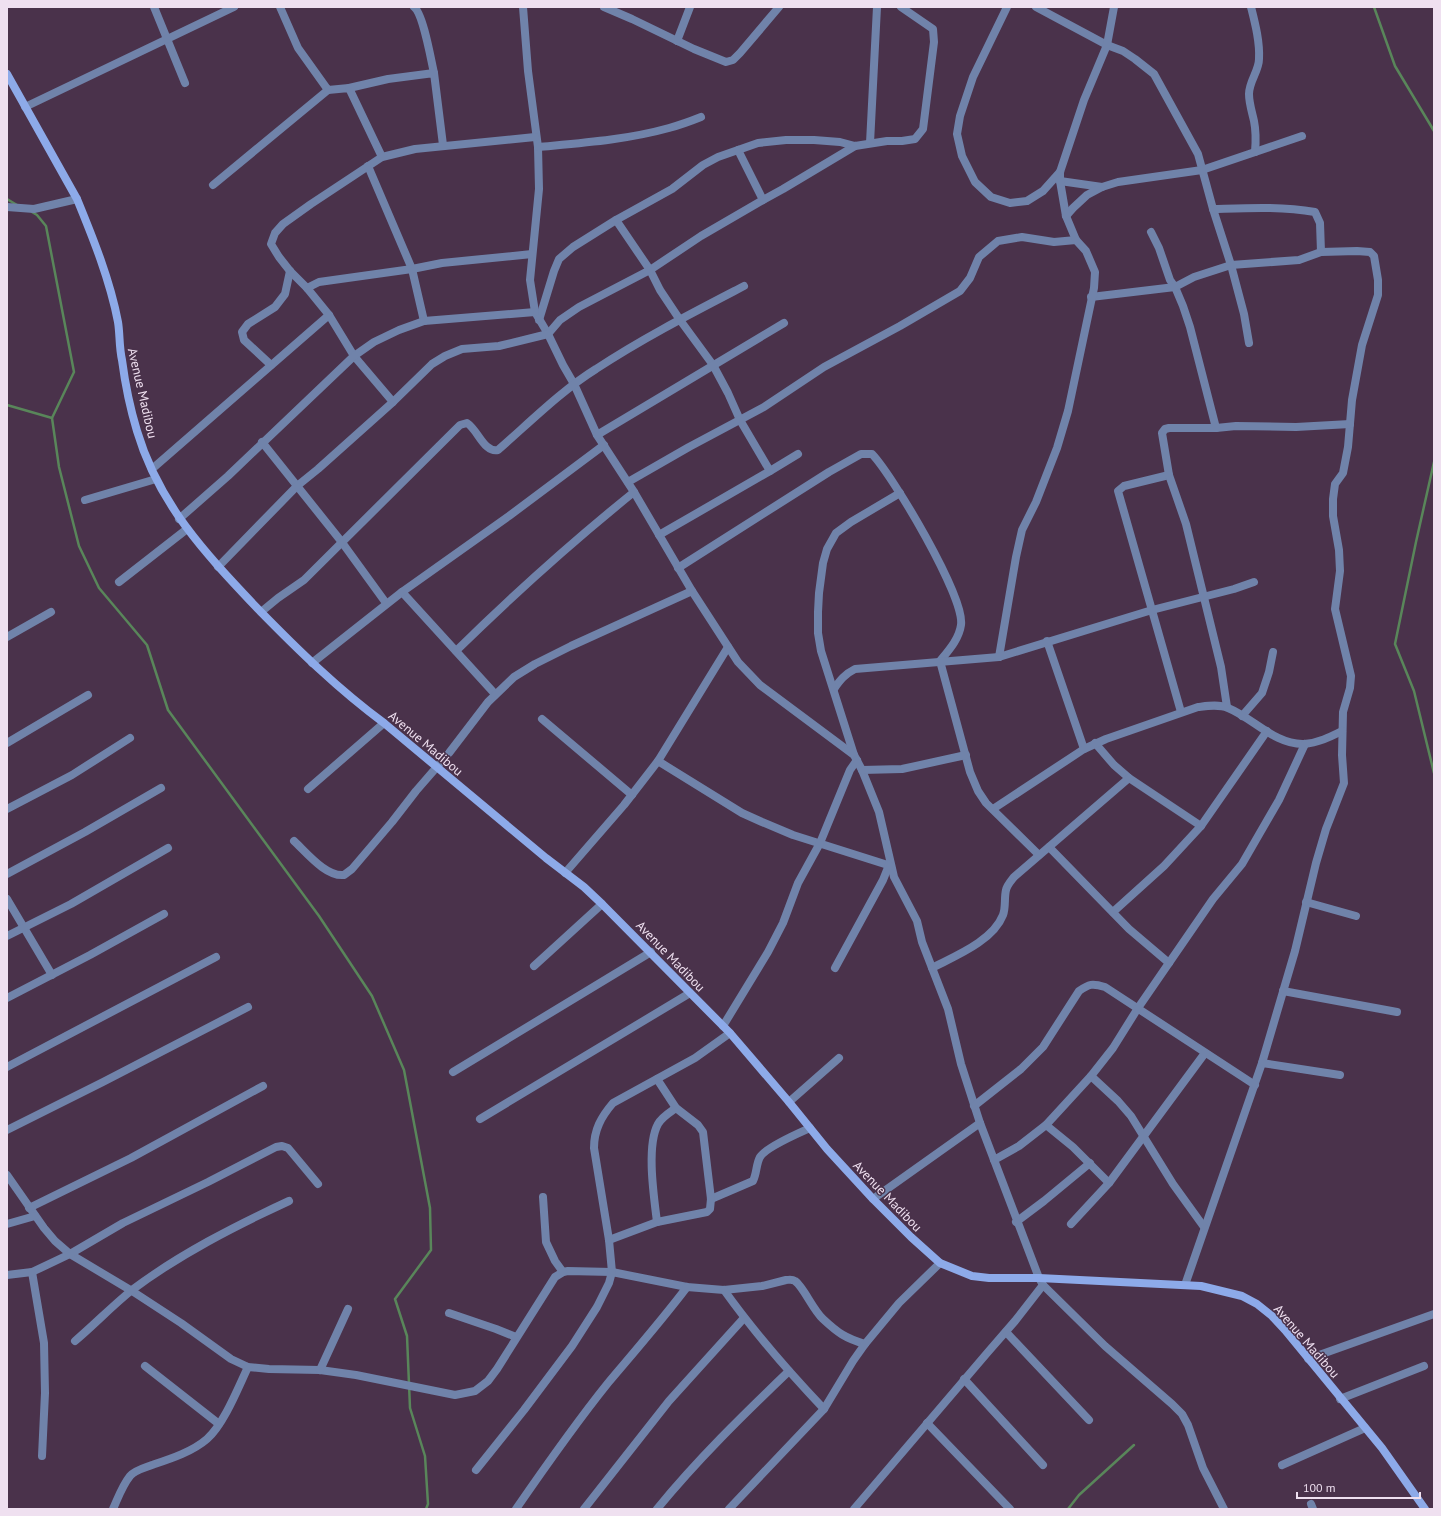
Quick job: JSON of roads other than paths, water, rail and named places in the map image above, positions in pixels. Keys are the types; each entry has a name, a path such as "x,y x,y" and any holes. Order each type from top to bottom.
{"street":[{"path":"154,7 185,83"},
{"path":"25,107 234,7"},
{"path":"280,7 298,48 328,90"},
{"path":"414,7 417,9 422,20 434,73 443,145"},
{"path":"523,7 527,64 535,137 538,147 540,189 530,280 534,312 548,334 598,435 628,482 692,591 738,662 760,685 855,758"},
{"path":"604,7 726,62 733,60 740,54 779,7"},
{"path":"677,41 690,7"},
{"path":"870,143 877,7"},
{"path":"218,567 297,486 393,402 432,364 445,356 462,349 499,346 548,334 560,320 579,307 650,270 701,236 784,189 855,146 870,143 915,139 923,129 934,42 933,29 901,7"},
{"path":"1007,7 973,77 960,116 957,134 962,156 975,182 991,197 1010,203 1027,201 1043,191 1060,176"},
{"path":"1036,7 1107,45 1123,51 1154,74 1195,149 1231,265 1244,314 1249,343"},
{"path":"999,657 1022,530 1036,502 1057,448 1068,412 1094,288 1095,272 1086,251 1076,240 1066,216 1060,176 1084,100 1107,45 1114,7"},
{"path":"1251,7 1256,30 1259,59 1256,72 1249,85 1248,95 1255,128 1255,152"},
{"path":"213,185 328,90 349,88 434,73"},
{"name":"Avenue Madibou","path":"7,74 77,200 106,277 118,322 121,359 137,431 156,479 179,519 218,567 261,612 312,663 357,703 384,723 602,904 730,1033 827,1149 873,1199 911,1237 940,1263 972,1276 990,1278 1041,1282 1185,1285 1224,1291 1242,1296 1257,1304 1272,1316 1285,1330 1340,1399 1382,1448 1425,1509"},
{"path":"349,88 382,157"},
{"path":"538,147 639,135 669,128 701,117"},
{"path":"1066,216 1088,195 1102,187 1118,182 1202,170 1302,136"},
{"path":"393,402 354,356 329,315 308,288 290,271 279,257 271,244 275,233 283,224 311,204 382,157 416,149 443,145 535,137"},
{"path":"540,320 554,271 559,259 616,220 672,189 703,165 758,143 786,140 814,140 840,142 855,146"},
{"path":"738,150 763,200"},
{"path":"368,166 412,269 424,321"},
{"path":"1060,176 1102,187"},
{"path":"7,207 34,209 77,200"},
{"path":"1213,209 1263,208 1315,212 1320,223 1321,252"},
{"path":"616,220 650,270 660,290 680,320 713,365 740,420 770,472"},
{"path":"1151,232 1159,248 1170,280 1175,287 1190,327 1216,428"},
{"path":"628,482 764,407 824,367 900,326 960,291 970,278 979,257 998,241 1022,237 1054,242 1076,240"},
{"path":"1091,297 1175,287 1200,275 1231,265 1299,260 1321,252 1370,252 1374,256 1378,280 1378,295 1362,344 1343,473 1335,484 1333,499 1333,516 1339,550 1340,571 1335,609 1351,676 1350,688 1343,712 1342,731 1344,783 1326,829 1294,951 1262,1063 1185,1285"},
{"path":"308,288 319,282 412,269 442,263 532,254"},
{"path":"271,365 244,340 242,332 248,324 275,307 285,294 290,271"},
{"path":"261,612 304,580 341,541 460,425 467,423 472,426 488,449 493,451 498,450 574,384 595,369 680,320 744,286"},
{"path":"179,519 228,476 354,356 374,342 399,330 424,321 534,312"},
{"path":"152,469 329,315"},
{"path":"598,435 784,323"},
{"path":"1227,707 1224,680 1186,524 1169,475 1162,441 1162,433 1165,429 1236,426 1296,427 1350,424"},
{"path":"262,442 341,541 386,603"},
{"path":"312,663 386,603 509,516 604,445"},
{"path":"659,535 770,472 798,454"},
{"path":"678,568 787,500 817,479 861,454 872,454 879,461 900,493 943,569 961,614 962,624 959,635 940,661"},
{"path":"1169,475 1124,486 1118,491 1182,712"},
{"path":"84,500 156,479"},
{"path":"456,651 511,597 592,526 634,492"},
{"path":"900,493 851,522 836,533 827,549 818,593 818,633 821,651 855,758 862,770 879,812 890,866 900,890 917,921 922,942 948,1009 961,1064 974,1106 1016,1222 1041,1282 1086,1328 1182,1414 1188,1425 1203,1468 1224,1509"},
{"path":"119,582 187,529"},
{"path":"834,689 847,673 855,669 999,657 1152,610 1254,582"},
{"path":"294,841 326,870 333,874 344,875 352,869 369,850 470,723 495,694 514,677 534,664 570,646 692,591"},
{"path":"402,592 495,694"},
{"path":"7,637 51,612"},
{"path":"1047,642 1084,749"},
{"path":"565,873 632,795 658,761 728,647"},
{"path":"1242,716 1262,693 1269,672 1273,652"},
{"path":"940,661 970,772 978,791 986,803 1039,855"},
{"path":"7,743 88,695"},
{"path":"993,809 1084,749 1198,707 1211,705 1227,707 1279,738 1293,744 1305,744 1320,741 1342,731"},
{"path":"542,719 632,795"},
{"path":"308,789 384,723"},
{"path":"1113,912 1164,866 1201,826 1267,731"},
{"path":"7,809 72,775 130,738"},
{"path":"1095,744 1114,765 1129,778 1201,826"},
{"path":"994,1160 1019,1146 1046,1124 1091,1076 1113,1048 1138,1008 1213,899 1242,864 1279,800 1305,744"},
{"path":"862,770 902,769 966,755"},
{"path":"723,1026 768,952 782,923 798,883 820,843 855,758"},
{"path":"658,761 742,813 794,834 890,866"},
{"path":"932,968 975,945 999,923 1004,914 1005,891 1014,877 1129,778"},
{"path":"7,874 161,788"},
{"path":"1049,847 1129,929 1169,963"},
{"path":"7,936 71,904 168,848"},
{"path":"835,968 890,866"},
{"path":"7,899 52,975"},
{"path":"1306,902 1356,916"},
{"path":"534,966 602,904"},
{"path":"7,998 164,914"},
{"path":"453,1072 651,952"},
{"path":"7,1067 216,956"},
{"path":"974,1106 1021,1069 1043,1048 1079,991 1087,985 1096,984 1105,986 1255,1085"},
{"path":"1283,991 1398,1012"},
{"path":"480,1120 690,993"},
{"path":"7,1130 248,1007"},
{"path":"476,1470 524,1410 572,1346 598,1306 609,1283 612,1272 609,1240 594,1148 594,1138 604,1113 613,1103 695,1058 730,1033"},
{"path":"1071,1224 1109,1183 1205,1053"},
{"path":"789,1102 838,1058"},
{"path":"1262,1063 1340,1075"},
{"path":"1091,1076 1118,1101 1131,1116 1143,1138 1173,1184 1204,1227"},
{"path":"609,1240 657,1222 707,1212 710,1209 711,1200 703,1132 698,1125 676,1108 657,1079"},
{"path":"29,1208 131,1158 263,1086"},
{"path":"657,1222 652,1178 652,1150 654,1135 657,1125 663,1117 676,1108"},
{"path":"873,1199 980,1123"},
{"path":"1046,1124 1090,1163 1109,1183"},
{"path":"711,1200 753,1181 756,1176 760,1156 774,1146 810,1128"},
{"path":"7,1275 32,1272 70,1254 123,1223 276,1147 282,1146 288,1148 318,1184"},
{"path":"1016,1222 1090,1163"},
{"path":"7,1175 35,1216 55,1241 70,1254 132,1291 181,1323 231,1359 248,1367 320,1370 356,1375 449,1394 462,1395 475,1392 488,1381 497,1369 555,1277 563,1272 612,1272 687,1287 724,1290 741,1289 792,1280 799,1284 809,1302 821,1317 845,1337 865,1344"},
{"path":"543,1198 546,1242 555,1261 563,1272"},
{"path":"75,1341 132,1291 174,1263 227,1232 289,1201"},
{"path":"7,1224 35,1216"},
{"path":"729,1509 824,1409 865,1344 899,1303 940,1263"},
{"path":"32,1272 44,1343 45,1392 42,1456"},
{"path":"854,1509 1028,1306 1041,1282"},
{"path":"516,1509 608,1383 664,1317 687,1287"},
{"path":"724,1290 744,1318 824,1409"},
{"path":"320,1370 348,1309"},
{"path":"449,1313 516,1337"},
{"path":"1308,1359 1434,1314"},
{"path":"584,1509 669,1401 744,1318"},
{"path":"1006,1332 1089,1420"},
{"path":"145,1366 218,1424"},
{"path":"1340,1399 1424,1366"},
{"path":"113,1509 123,1486 131,1475 140,1469 194,1448 208,1439 218,1424 248,1367"},
{"path":"657,1509 672,1490 725,1433 789,1371"},
{"path":"964,1379 1043,1465"},
{"path":"927,1423 1010,1509"},
{"path":"1282,1466 1365,1428"}],"waterway":[{"path":"1374,7 1395,66 1434,131"},
{"path":"7,199 17,205"},
{"path":"32,212 37,215 46,226 74,372 52,418 59,467 79,546 99,588 147,645 168,710 319,916 372,996 404,1070 430,1208 431,1250 395,1299 407,1336 410,1408 425,1456 428,1504 426,1509"},
{"path":"7,405 52,418"},
{"path":"1434,462 1395,644 1414,691 1434,773"},
{"path":"1068,1509 1079,1495 1134,1445"}]}
